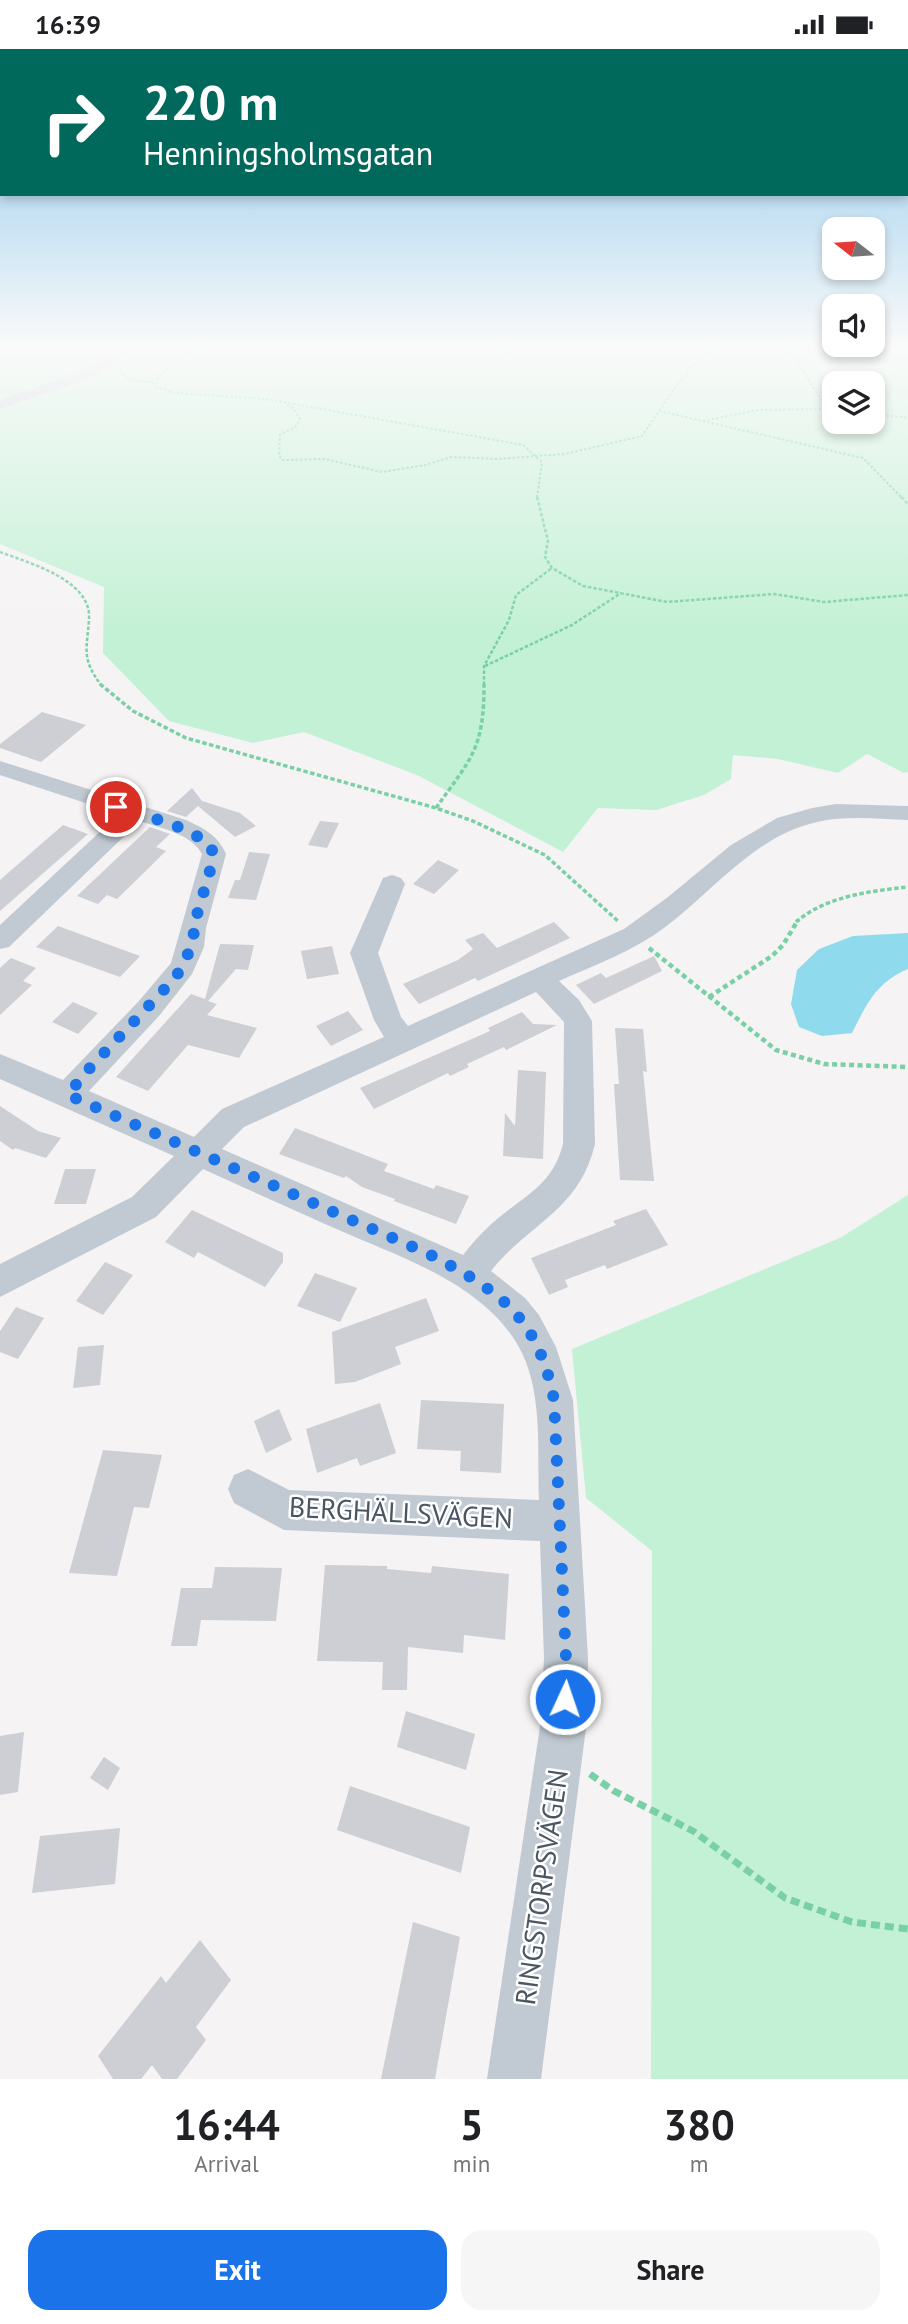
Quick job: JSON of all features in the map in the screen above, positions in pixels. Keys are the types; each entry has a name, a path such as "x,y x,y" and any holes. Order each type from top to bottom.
{"street":[{"path":"0,768 177,825 212,847 212,864 193,928 194,937 176,977 86,1072 68,1095"},
{"path":"0,1281 144,1207 233,1118 539,978 628,931 663,916 748,843 775,826 813,814 838,811 908,813"},
{"path":"0,940 135,813"},
{"path":"392,884 364,953 388,1020 402,1041"},
{"path":"468,1274 496,1241 558,1190 571,1174 576,1161 579,1144 578,1021 569,1007 539,978"},
{"name":"RINGSTORPSVÄGEN","path":"0,1066 348,1217 468,1274 499,1296 519,1316 547,1365 554,1400 566,1658 560,1752 514,2079"},
{"name":"BERGHÄLLSVÄGEN","path":"248,1489 284,1510 558,1521"}],"path":[{"path":"280,444 279,455 282,460 325,459 382,472 425,465 452,457 497,459 537,456 616,444"},
{"path":"518,444 523,445 542,462 537,493 539,512 548,533 549,546 545,557 552,568 583,586 667,602 690,603 774,594 824,602 908,595"},
{"path":"799,444 863,458 908,504"},
{"path":"0,552 61,579 82,594 88,603 89,612 85,655 90,670 134,713 175,734 202,743 436,808 473,821 550,859 628,931"},
{"path":"436,808 476,752 484,720 484,666 509,620 516,595 552,568"},
{"path":"484,666 570,627 598,611 621,593"},
{"path":"709,997 780,949 796,922 816,909 851,896 908,887"},
{"path":"668,964 786,1055 810,1061 908,1067"},
{"path":"560,1752 614,1791 692,1831 785,1898 852,1922 908,1929"}],"green space":[{"path":"0,444 908,444 908,772 904,773 867,754 838,773 778,759 733,755 731,779 704,795 656,810 598,808 563,852 417,775 304,732 253,743 169,721 103,653 104,587 0,544"},
{"path":"908,1195 908,2079 651,2079 652,1551 586,1498 572,1349 840,1238"}],"water":[{"path":"908,933 908,969 888,980 874,995 852,1033 822,1036 799,1027 791,1004 797,970 819,949 853,936"}],"building":[{"path":"42,712 86,725 41,762 0,748 0,744"},
{"path":"192,788 202,801 240,813 256,826 235,837 198,806 186,817 167,811"},
{"path":"320,821 339,823 327,848 308,845"},
{"path":"63,825 88,834 0,911 0,880"},
{"path":"150,827 170,834 156,847 166,851 117,899 107,895 98,904 77,896"},
{"path":"249,852 270,854 256,900 228,898 235,880 240,880"},
{"path":"438,860 459,870 434,894 413,884"},
{"path":"554,922 570,938 478,981 475,978 419,1004 403,984 458,960 473,949 465,940 483,933 497,948"},
{"path":"58,926 140,956 120,977 36,947"},
{"path":"220,944 254,945 248,970 236,969 208,1001 217,1004 207,1015 257,1028 239,1058 188,1045 148,1091 116,1077 191,994 205,999"},
{"path":"332,946 339,974 307,979 301,951"},
{"path":"654,956 662,971 594,1004 576,985 601,973 606,978"},
{"path":"11,958 36,968 23,981 32,985 0,1015 0,968"},
{"path":"73,1002 98,1013 78,1034 52,1022"},
{"path":"348,1011 363,1030 331,1046 316,1026"},
{"path":"522,1012 533,1024 557,1025 506,1050 504,1047 467,1064 469,1067 450,1076 448,1073 374,1109 360,1088 490,1031 488,1028"},
{"path":"615,1028 643,1029 647,1072 643,1071 654,1181 620,1180 614,1084 619,1084"},
{"path":"518,1070 546,1072 543,1159 503,1156 505,1113 515,1126"},
{"path":"0,1106 38,1131 61,1138 46,1158 15,1148 13,1150 0,1141"},
{"path":"295,1128 388,1164 384,1171 434,1189 436,1185 469,1196 456,1224 394,1201 395,1199 362,1187 346,1176 344,1178 279,1154"},
{"path":"65,1169 96,1169 86,1204 54,1204"},
{"path":"646,1209 668,1245 607,1269 605,1265 565,1280 568,1287 549,1295 531,1258 616,1225 613,1221"},
{"path":"192,1210 283,1253 283,1262 265,1287 198,1252 194,1258 165,1242"},
{"path":"105,1262 133,1275 103,1315 76,1301"},
{"path":"315,1273 357,1288 340,1322 297,1306"},
{"path":"426,1298 439,1331 395,1347 401,1364 355,1382 335,1384 332,1332"},
{"path":"16,1307 44,1318 18,1359 0,1352 0,1331"},
{"path":"104,1345 100,1385 73,1388 78,1347"},
{"path":"421,1400 504,1404 501,1473 460,1471 461,1451 417,1449"},
{"path":"380,1403 396,1453 360,1466 357,1458 317,1473 306,1429"},
{"path":"279,1409 292,1440 266,1453 254,1421"},
{"path":"103,1450 162,1455 149,1508 134,1507 117,1576 69,1573"},
{"path":"325,1565 387,1566 387,1569 431,1573 432,1566 509,1574 505,1640 464,1635 463,1653 408,1647 407,1690 382,1690 383,1662 317,1661"},
{"path":"215,1567 282,1568 276,1621 201,1620 197,1646 171,1646 181,1588 212,1588"},
{"path":"406,1711 475,1734 466,1770 397,1747"},
{"path":"24,1732 18,1792 0,1795 0,1736"},
{"path":"104,1757 120,1768 108,1790 90,1778"},
{"path":"350,1786 470,1827 461,1873 337,1830"},
{"path":"120,1828 115,1884 32,1893 40,1836"},
{"path":"413,1922 460,1937 435,2079 381,2079"},
{"path":"200,1940 231,1980 196,2027 206,2040 177,2079 162,2079 152,2065 141,2079 113,2079 98,2056 161,1976 166,1983"}],"route":[{"path":"116,807 177,825 203,839 212,847 214,854 193,928 194,937 190,950 176,977 86,1072 68,1095 429,1254 468,1274 499,1296 519,1316 536,1340 547,1365 554,1400 566,1658 565,1699"}]}
